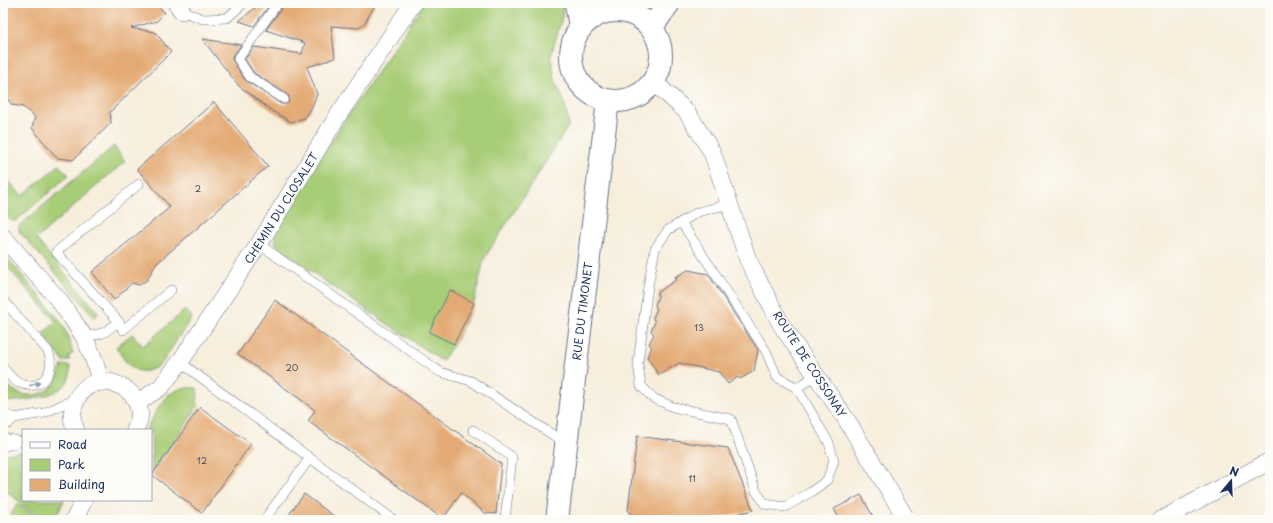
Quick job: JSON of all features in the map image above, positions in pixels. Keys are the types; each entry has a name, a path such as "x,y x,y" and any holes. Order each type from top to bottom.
{"main road":[{"path":"576,3 580,27"},
{"path":"652,27 669,3"},
{"path":"626,8 652,27 659,40 662,54 660,68 654,82 645,91 634,98 621,102 608,101 593,96 581,85 573,72 570,56 572,41 580,27 590,18 602,12 626,8"},
{"name":"RUE DU TIMONET","path":"557,520 565,443 608,101"}],"street":[{"name":"CHEMIN DU CLOSALET","path":"137,403 161,387 180,362 259,244 337,117 413,3"},
{"name":"ROUTE DE COSSONAY","path":"654,82 687,112 712,152 748,260 782,326 846,419 907,520"},
{"path":"3,237 58,299 84,337 93,357 101,382"},
{"path":"76,429 72,417 76,398 83,390 91,385 101,382 110,382 119,384 133,395 137,403 139,414 136,429"},
{"path":"1161,520 1270,461"},
{"path":"74,520 84,501"}],"lane":[{"path":"179,7 203,19 227,18 244,3"},
{"path":"278,3 238,59 250,77 284,99"},
{"path":"139,184 56,252 118,322 123,330 171,290"},
{"path":"681,222 766,351 777,377 797,388 829,443 834,461 827,480 811,492 785,507 765,504 756,491 731,419 672,407 653,398 641,386 638,363 648,286 655,250 668,230 681,222 698,212 729,204"},
{"path":"259,244 440,372 471,381 565,443"},
{"path":"3,300 48,351 51,363 48,375 42,382 32,386 18,383 3,368"},
{"path":"84,337 103,332 118,322"},
{"path":"180,362 394,520"},
{"path":"797,388 816,375"},
{"path":"3,415 14,418 44,413 76,398"},
{"path":"3,425 8,424 14,418"},
{"path":"473,430 512,457 505,520"},
{"path":"3,438 22,441"},
{"path":"3,447 22,441"},
{"path":"264,520 310,458"}],"green space":[{"path":"424,3 563,3 562,17 551,56 555,80 564,101 569,125 484,259 474,303 454,344 442,361 326,282 277,246 273,233 343,123"},
{"path":"114,146 125,161 36,239 97,311 98,313 95,318 19,231 19,226"},
{"path":"59,165 69,175 16,221 11,221 3,213 3,174 22,196"},
{"path":"3,253 60,321 67,334 73,354 69,355 69,361 63,361 42,334 56,322 3,262"},
{"path":"185,310 192,317 162,363 147,371 141,371 130,366 116,347 132,334 143,346"},
{"path":"62,365 70,366 70,375 67,383 60,389 42,397 3,402 3,378 13,390 21,394 41,394 54,384"},
{"path":"182,388 197,388 198,397 196,402 199,405 152,472 152,429 147,429 157,410 168,395"},
{"path":"22,451 22,501 64,501 55,520 40,520 40,518 3,488 3,454"},
{"path":"17,504 26,509 38,520 8,520"}],"building":[{"path":"3,3 155,3 165,13 157,21 131,28 155,32 171,52 110,112 111,123 73,160 57,158 32,128 35,117 23,107 12,105 3,93"},
{"path":"261,3 271,3 254,26 239,21"},
{"path":"284,3 376,3 365,23 358,28 331,26 335,58 307,67 317,94 311,109 305,118 291,122 272,111 239,86 202,39 241,45 232,59 245,80 281,104 286,104 289,102 289,96 254,73 245,59 254,47 302,54 305,43 266,30"},
{"path":"214,102 268,166 156,264 147,280 139,285 132,283 114,300 92,272 170,207 137,169"},
{"path":"688,270 708,274 758,350 754,371 740,379 738,377 728,384 719,372 679,363 659,375 647,357 652,347 649,344 654,334 651,331 655,322 653,318 657,309 655,305 658,296 657,293 677,279 675,277"},
{"path":"450,290 474,303 454,344 429,332"},
{"path":"275,300 501,464 496,514 485,513 461,493 443,519 308,421 315,410 238,354"},
{"path":"200,407 251,444 202,513 152,475"},
{"path":"637,436 728,448 753,510 711,520 629,520 630,512 628,510"},
{"path":"304,494 339,520 285,520"},
{"path":"861,495 875,520 840,520 834,509"}]}
